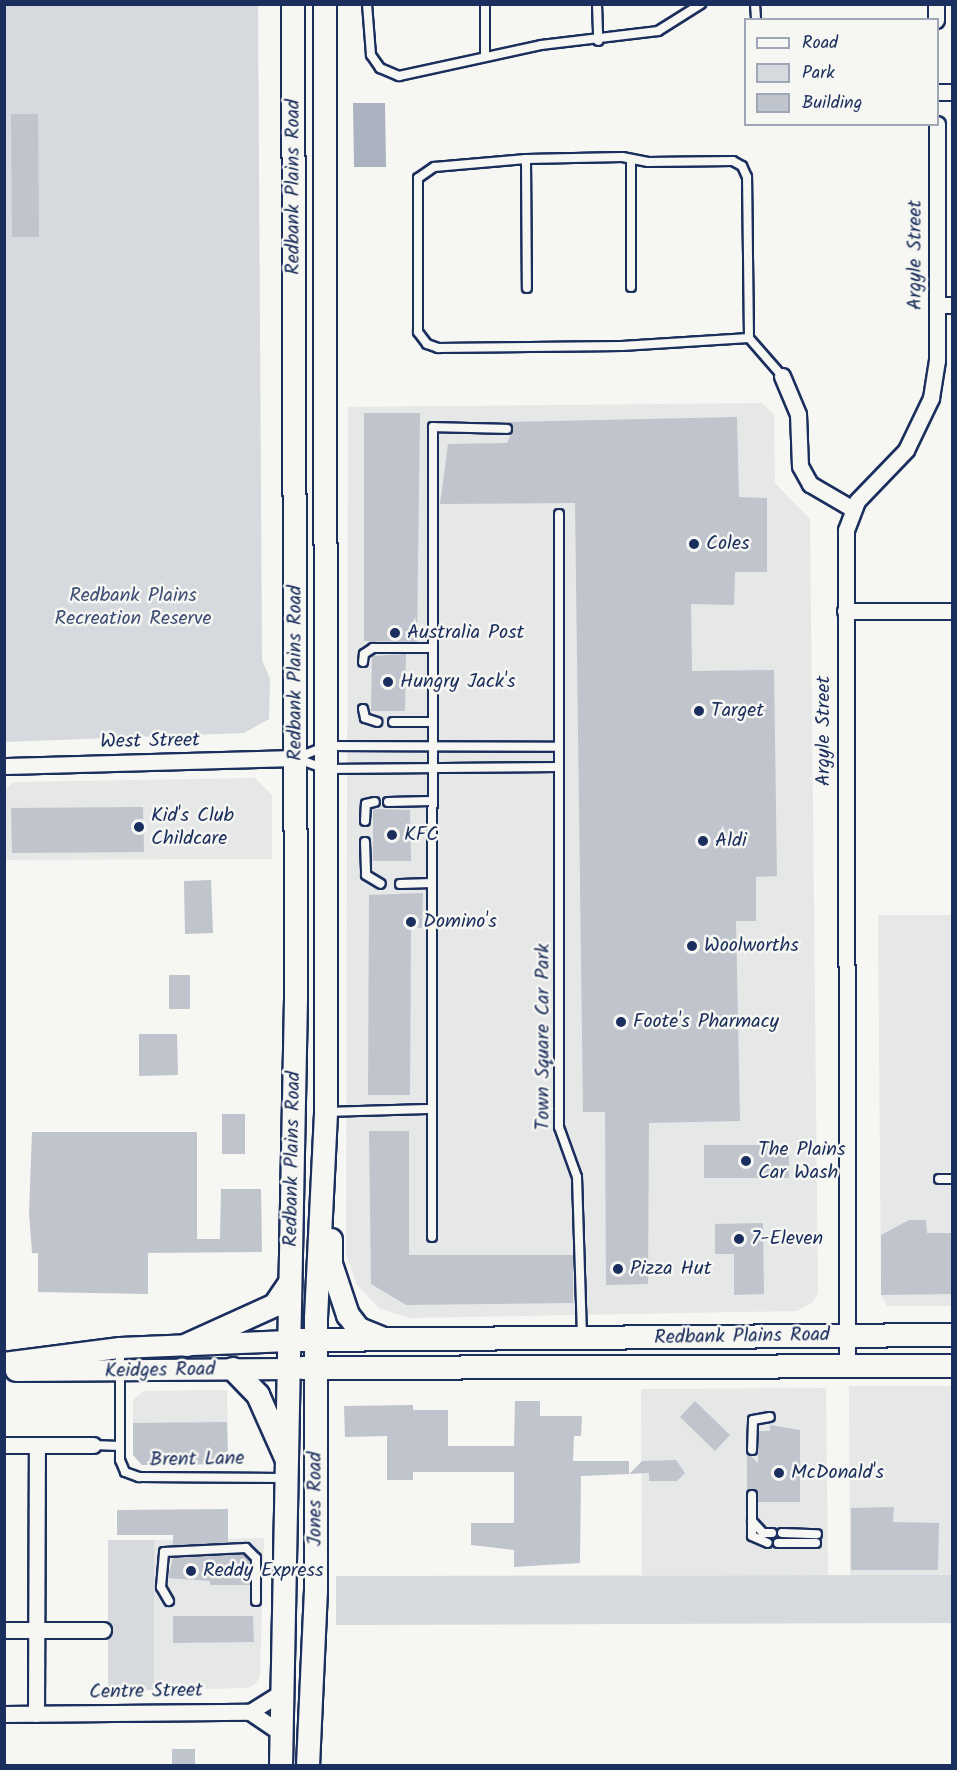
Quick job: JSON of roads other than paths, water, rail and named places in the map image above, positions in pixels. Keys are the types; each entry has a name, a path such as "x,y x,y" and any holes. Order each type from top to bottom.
{"main road":[{"name":"Redbank Plains Road","path":"289,1369 296,758 293,4"},
{"name":"Redbank Plains Road","path":"315,1340 322,1143 326,1112 325,4"},
{"path":"322,1143 331,1186 331,1264 340,1294 359,1329 384,1339"},
{"path":"187,1345 275,1305 290,1283"},
{"name":"Redbank Plains Road","path":"290,1341 952,1335"},
{"path":"582,1338 601,1355 687,1355 705,1368"},
{"name":"Jones Road","path":"308,1766 316,1591 315,1340"},
{"name":"Redbank Plains Road","path":"316,1368 952,1366"},
{"name":"Keidges Road","path":"289,1369 316,1368"},
{"path":"233,1369 258,1395 289,1472"},
{"name":"Jones Road","path":"281,1766 289,1472 289,1369"}],"street":[{"name":"Argyle Street","path":"847,1366 846,530 853,510 906,450 920,425 935,379 945,305 937,126"},
{"path":"782,376 798,414 800,466 810,484 853,510"},
{"path":"845,611 952,611"},
{"name":"West Street","path":"4,766 296,758"},
{"name":"Keidges Road","path":"4,1363 120,1348 290,1341"},
{"name":"Keidges Road","path":"4,1370 289,1369"},
{"path":"4,1445 93,1445"},
{"path":"36,1714 37,1445"},
{"path":"4,1630 102,1630"},
{"path":"281,1733 250,1712 283,1691"},
{"name":"Centre Street","path":"4,1714 250,1712"}],"lane":[{"path":"367,4 370,55 380,68 399,76 485,55 658,31 701,4"},
{"path":"485,4 485,55"},
{"path":"597,4 598,41"},
{"path":"526,159 527,288"},
{"path":"749,338 622,346 438,348 427,344 418,332 418,178 434,167 526,159 733,161 742,166 747,177 749,338 782,376"},
{"path":"631,159 631,287"},
{"path":"432,1238 433,427 507,429"},
{"name":"Town Square Car Park","path":"559,514 559,1126 577,1176 582,1338"},
{"path":"363,662 364,654 373,648 432,648"},
{"path":"363,709 365,718 377,722"},
{"path":"393,722 431,722"},
{"path":"296,758 326,746 559,747"},
{"path":"296,758 326,769 559,767"},
{"path":"388,802 431,801"},
{"path":"365,821 366,804 375,802"},
{"path":"365,842 366,875 381,884"},
{"path":"400,884 432,883"},
{"path":"326,1112 432,1109"},
{"path":"939,1179 952,1179"},
{"name":"Brent Lane","path":"120,1348 120,1446 122,1468 130,1476 289,1472"},
{"path":"752,1450 753,1420 770,1417"},
{"path":"93,1445 120,1446"},
{"path":"752,1495 752,1536 768,1543"},
{"path":"752,1521 763,1533 772,1533"},
{"path":"782,1533 817,1534"},
{"path":"778,1543 816,1543"},
{"path":"169,1601 161,1587 164,1552 246,1548 256,1558 256,1601"}],"place":[{"name":"Coles","path":"694,544"},
{"name":"Australia Post","path":"395,633"},
{"name":"Hungry Jack's","path":"388,682"},
{"name":"Target","path":"699,711"},
{"name":"Kid's Club Childcare","path":"139,827"},
{"name":"KFC","path":"392,835"},
{"name":"Aldi","path":"703,841"},
{"name":"Domino's","path":"411,922"},
{"name":"Woolworths","path":"692,946"},
{"name":"Foote's Pharmacy","path":"621,1022"},
{"name":"The Plains Car Wash","path":"746,1161"},
{"name":"7-Eleven","path":"739,1239"},
{"name":"Pizza Hut","path":"618,1269"},
{"name":"McDonald's","path":"779,1473"},
{"name":"Reddy Express","path":"191,1571"}],"park label":[{"name":"Redbank Plains Recreation Reserve","path":"133,608"}]}
